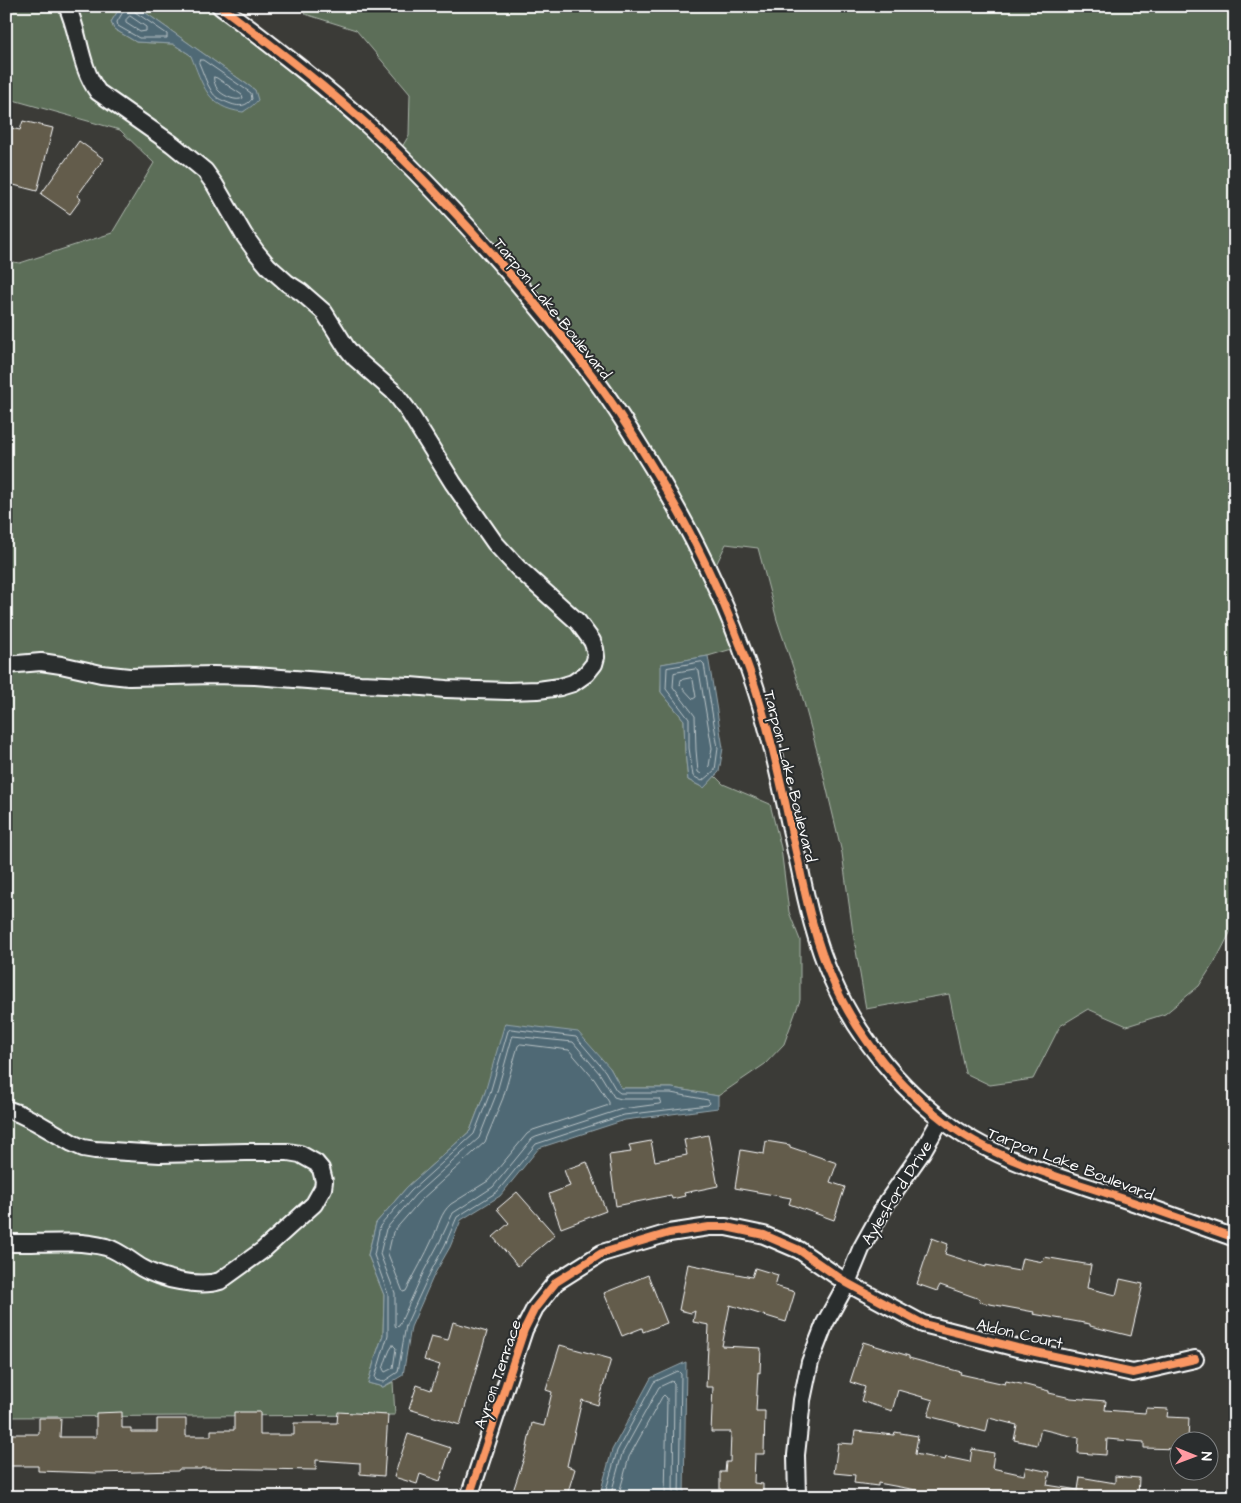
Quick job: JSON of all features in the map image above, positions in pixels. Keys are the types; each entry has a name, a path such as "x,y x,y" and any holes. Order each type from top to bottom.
{"street":[{"path":"6,665 41,662 101,674 129,677 246,676 446,689 508,691 538,690 573,683 586,674 594,664 596,656 592,641 578,622 518,568 495,542 453,483 407,408 394,392 351,353 324,312 301,292 287,283 257,253 244,235 215,185 204,171 172,144 98,92 86,72 72,16 67,6"},
{"name":"Tarpon Lake Boulevard","path":"220,6 310,76 370,127 431,187 485,245 542,312 592,374 625,423 671,496 701,552 730,617 752,675 767,725 816,937 830,976 842,1000 875,1052 898,1080 941,1118 973,1141 1012,1159 1064,1179 1235,1238"},
{"path":"6,1109 36,1122 83,1148 160,1154 270,1152 300,1154 316,1163 321,1169 324,1181 323,1188 314,1204 263,1250 220,1282 215,1283 196,1284 157,1275 140,1267 115,1250 96,1246 51,1242 6,1243"},
{"name":"Aylesford Drive","path":"797,1497 796,1455 802,1400 810,1362 825,1323 847,1283 861,1249 887,1202 922,1152 941,1118"},
{"name":"Ayron Terrace","path":"469,1497 524,1330 535,1308 556,1282 602,1253 669,1233 709,1227 726,1227 764,1235 799,1250 847,1283"},
{"name":"Aldon Court","path":"847,1283 923,1324 1027,1350 1133,1373 1195,1359"}],"green space":[{"path":"6,6 121,6 111,22 114,29 136,42 173,44 189,54 243,112 247,109 255,90 136,6 206,6 303,82 363,133 478,250 535,317 584,379 618,427 663,499 693,556 722,620 732,649 708,656 662,664 661,692 684,720 688,780 704,788 715,776 723,784 770,804 781,848 789,912 800,940 800,1000 784,1044 765,1064 718,1096 672,1088 621,1088 610,1068 485,1092 470,1131 407,1187 376,1223 368,1255 384,1295 383,1335 368,1383 383,1387 393,1382 395,1415 6,1417 6,261 20,263 112,233 154,163 120,130 6,98"},
{"path":"297,6 1235,6 1235,926 1199,986 1165,1014 1127,1026 1088,1009 1060,1026 1033,1079 990,1085 965,1073 949,994 866,1009 842,853 800,688 777,620 758,548 726,544 716,565 678,492 633,419 599,370 550,307 492,240 438,182 402,147 409,135 410,94 356,30 305,14"}],"water":[{"path":"121,6 136,6 255,90 258,100 243,112 221,106 203,85 189,54 173,44 136,42 114,29 111,22"},
{"path":"708,656 723,748 719,772 704,788 688,780 684,720 661,692 661,664"},
{"path":"505,1023 578,1032 610,1068 621,1088 672,1088 718,1096 718,1108 625,1120 539,1148 500,1196 461,1220 411,1327 403,1375 383,1387 368,1383 383,1335 384,1295 368,1255 376,1223 407,1187 470,1131 485,1092"},
{"path":"686,1362 684,1497 599,1497 612,1450 651,1378"}],"building":[{"path":"23,121 53,128 37,191 6,183 6,127 20,130"},
{"path":"79,141 104,159 77,196 81,199 70,214 41,194"},
{"path":"708,1135 718,1186 684,1193 685,1196 672,1199 671,1195 616,1206 609,1155 631,1152 629,1145 651,1141 655,1161 687,1155 684,1140"},
{"path":"766,1141 790,1145 790,1147 837,1163 830,1182 845,1187 834,1220 789,1204 791,1198 735,1188 741,1150 764,1154"},
{"path":"587,1162 606,1211 561,1228 549,1194 570,1186 564,1170"},
{"path":"517,1192 555,1235 518,1266 493,1237 509,1223 497,1209"},
{"path":"932,1238 948,1244 945,1254 986,1267 986,1265 1019,1271 1022,1258 1043,1262 1044,1257 1091,1265 1087,1288 1116,1295 1120,1279 1143,1284 1131,1336 1090,1326 1090,1324 979,1302 980,1299 940,1285 937,1291 917,1284"},
{"path":"688,1264 752,1277 755,1268 778,1275 775,1286 795,1292 786,1322 730,1305 722,1346 761,1348 756,1411 765,1411 764,1454 755,1454 754,1483 763,1484 763,1497 720,1497 720,1472 725,1472 726,1462 730,1462 731,1432 711,1432 713,1387 706,1387 709,1325 693,1322 695,1311 691,1313 679,1310"},
{"path":"648,1275 667,1323 643,1332 642,1328 622,1336 604,1293"},
{"path":"453,1322 487,1332 460,1425 409,1409 417,1385 431,1390 440,1365 424,1360 431,1336 448,1340"},
{"path":"863,1342 909,1356 909,1358 961,1372 960,1374 1005,1384 1006,1381 1026,1385 1071,1398 1106,1401 1105,1410 1145,1413 1146,1408 1168,1409 1167,1417 1189,1418 1188,1430 1168,1430 1168,1449 1144,1448 1144,1442 1107,1439 1106,1455 1078,1453 1079,1438 1041,1429 1037,1445 1014,1440 1017,1425 989,1418 986,1432 928,1416 933,1400 898,1390 892,1411 861,1401 865,1387 850,1382"},
{"path":"560,1345 611,1359 598,1405 582,1400 567,1466 575,1469 567,1495 558,1492 557,1497 511,1497 526,1452 532,1423 544,1426 552,1392 546,1390"},
{"path":"122,1412 122,1428 131,1428 131,1432 157,1432 157,1419 186,1419 186,1436 211,1436 211,1430 234,1430 234,1412 260,1412 260,1435 294,1435 294,1423 337,1423 338,1412 388,1415 384,1476 360,1474 360,1463 316,1460 316,1470 201,1468 179,1469 178,1471 96,1473 38,1471 38,1466 6,1466 6,1434 39,1434 39,1418 61,1418 60,1437 96,1437 96,1413"},
{"path":"855,1431 894,1435 895,1432 918,1436 915,1454 945,1460 946,1457 970,1462 972,1449 994,1453 992,1468 1024,1475 1026,1467 1050,1472 1047,1485 1078,1490 1080,1477 1115,1483 1115,1476 1139,1478 1138,1497 938,1497 938,1494 878,1483 878,1486 854,1483 855,1475 834,1473 838,1443 853,1444"},
{"path":"408,1434 451,1448 440,1481 420,1474 417,1484 394,1477"}],"cycle path":[{"path":"220,6 334,96 371,128 427,184 499,261 554,326 630,430 688,529 727,611 749,669 764,717 809,909 821,951 845,1005 868,1042 886,1066 904,1086 933,1112 953,1128 991,1150 1043,1172 1235,1238"},
{"path":"469,1497 524,1330 535,1308 556,1282 602,1253 669,1233 709,1227 726,1227 764,1235 799,1250 847,1283 923,1324 1017,1348 1133,1373 1195,1359"}]}
